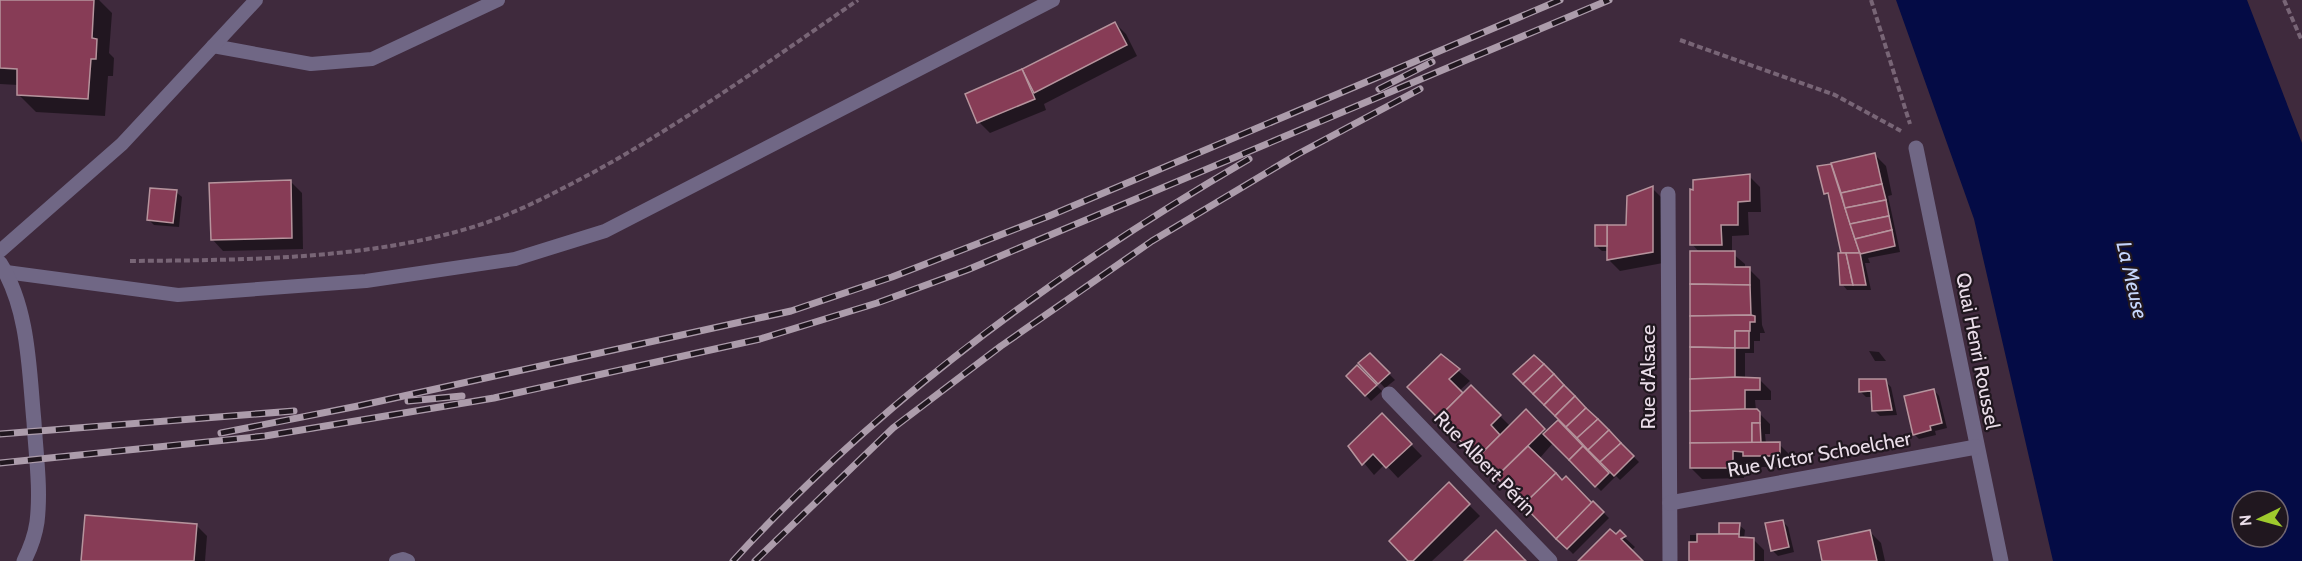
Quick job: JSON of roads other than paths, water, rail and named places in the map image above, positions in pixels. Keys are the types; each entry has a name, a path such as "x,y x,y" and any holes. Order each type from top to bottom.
{"street":[{"name":"Quai Henri Roussel","path":"1916,148 2001,561"},
{"name":"Rue d'Alsace","path":"1668,194 1670,561"},
{"path":"3,267 14,291 25,336 39,479 37,525 32,546 24,561"},
{"name":"Rue Albert Périn","path":"1389,394 1550,561"},
{"name":"Rue Victor Schoelcher","path":"1670,503 1976,447"}],"lane":[{"path":"0,251 122,144 256,0"},
{"path":"213,46 311,64 372,58 498,0"},
{"path":"3,267 178,295 366,281 515,258 605,231 1053,0"},
{"path":"396,561 403,559 408,561"}],"water":[{"name":"La Meuse","path":"1896,0 2247,0 2302,143 2302,561 2053,561 1974,219"}],"railway":[{"path":"221,433 358,406 791,311 892,277 1049,216 1560,0"},
{"path":"0,463 265,436 494,398 760,339 877,303 967,270 1609,0"},
{"path":"1379,89 1432,62"},
{"path":"755,561 893,428 1001,346 1152,241 1298,154 1420,89"},
{"path":"733,561 849,445 976,340 1109,245 1249,159"},
{"path":"408,401 462,396"},
{"path":"0,434 294,411"}]}
